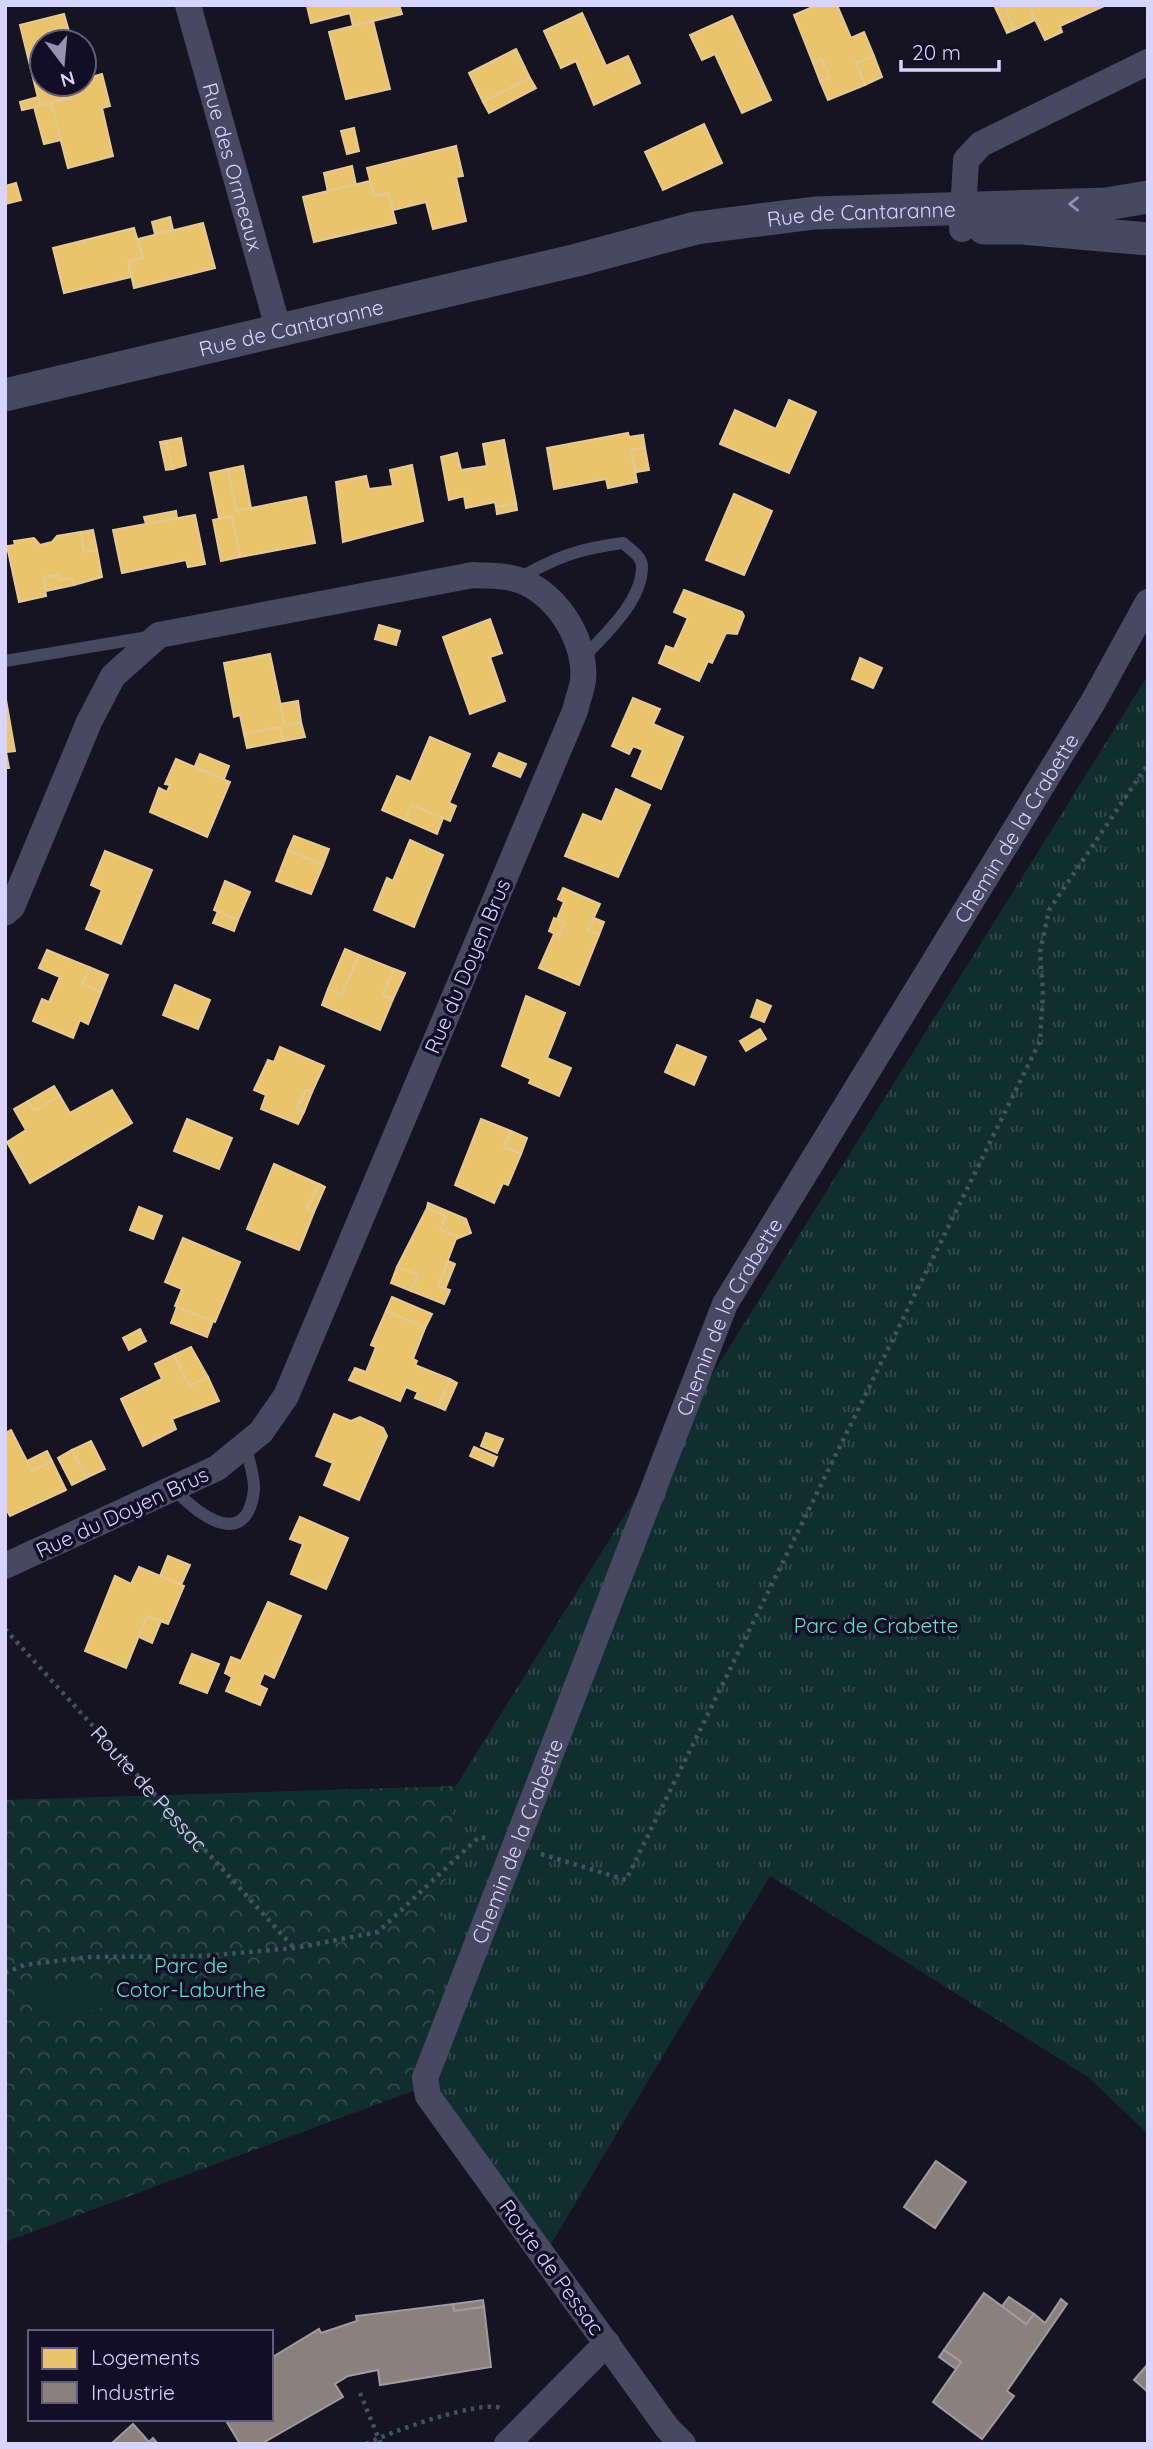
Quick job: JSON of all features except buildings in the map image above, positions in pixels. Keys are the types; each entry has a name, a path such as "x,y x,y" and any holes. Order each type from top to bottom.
{"street":[{"name":"Rue des Ormeaux","path":"188,5 278,328"},
{"path":"963,218 966,160 981,144 1148,62"},
{"name":"Rue de Cantaranne","path":"5,395 278,328 577,260 827,235 1148,197"},
{"name":"Rue de Cantaranne","path":"963,218 1022,228 1148,239"},
{"name":"Rue du Doyen Brus","path":"5,1566 175,1490 217,1468 261,1432 286,1396 575,711 583,681 582,659 575,635 548,599 531,585 517,580 473,575 159,635"},
{"name":"Chemin de la Crabette","path":"424,2087 725,1304 1093,702 1148,602"},
{"path":"5,913 12,907 89,722 113,676 159,635"},
{"name":"Route de Pessac","path":"424,2087 671,2436"},
{"path":"507,2444 607,2343"}],"lane":[{"path":"517,580 565,554 600,546 623,543 638,555 642,567 635,593 612,626 582,659"},
{"name":"Rue du Doyen Brus","path":"5,661 159,635"},
{"path":"175,1490 195,1512 218,1524 232,1523 246,1513 254,1488 246,1446"}],"path":[{"path":"5,1973 24,1965 89,1956 203,1956 295,1948 378,1932 479,1837 626,1880 1040,1041 1043,993 1040,952 1049,910 1148,764"},
{"name":"Route de Pessac","path":"5,1629 295,1948"},
{"path":"360,2393 381,2444"},
{"path":"366,2444 377,2438 491,2405 533,2418"}],"green space":[{"name":"Parc de Crabette","path":"1148,675 1148,2134 1088,2077 770,1876 544,2256 424,2087 456,1786"},
{"name":"Parc de Cotor-Laburthe","path":"456,1786 424,2087 5,2242 5,1800"},
{"path":"109,1978 114,2006 37,2019 33,1990"}]}
